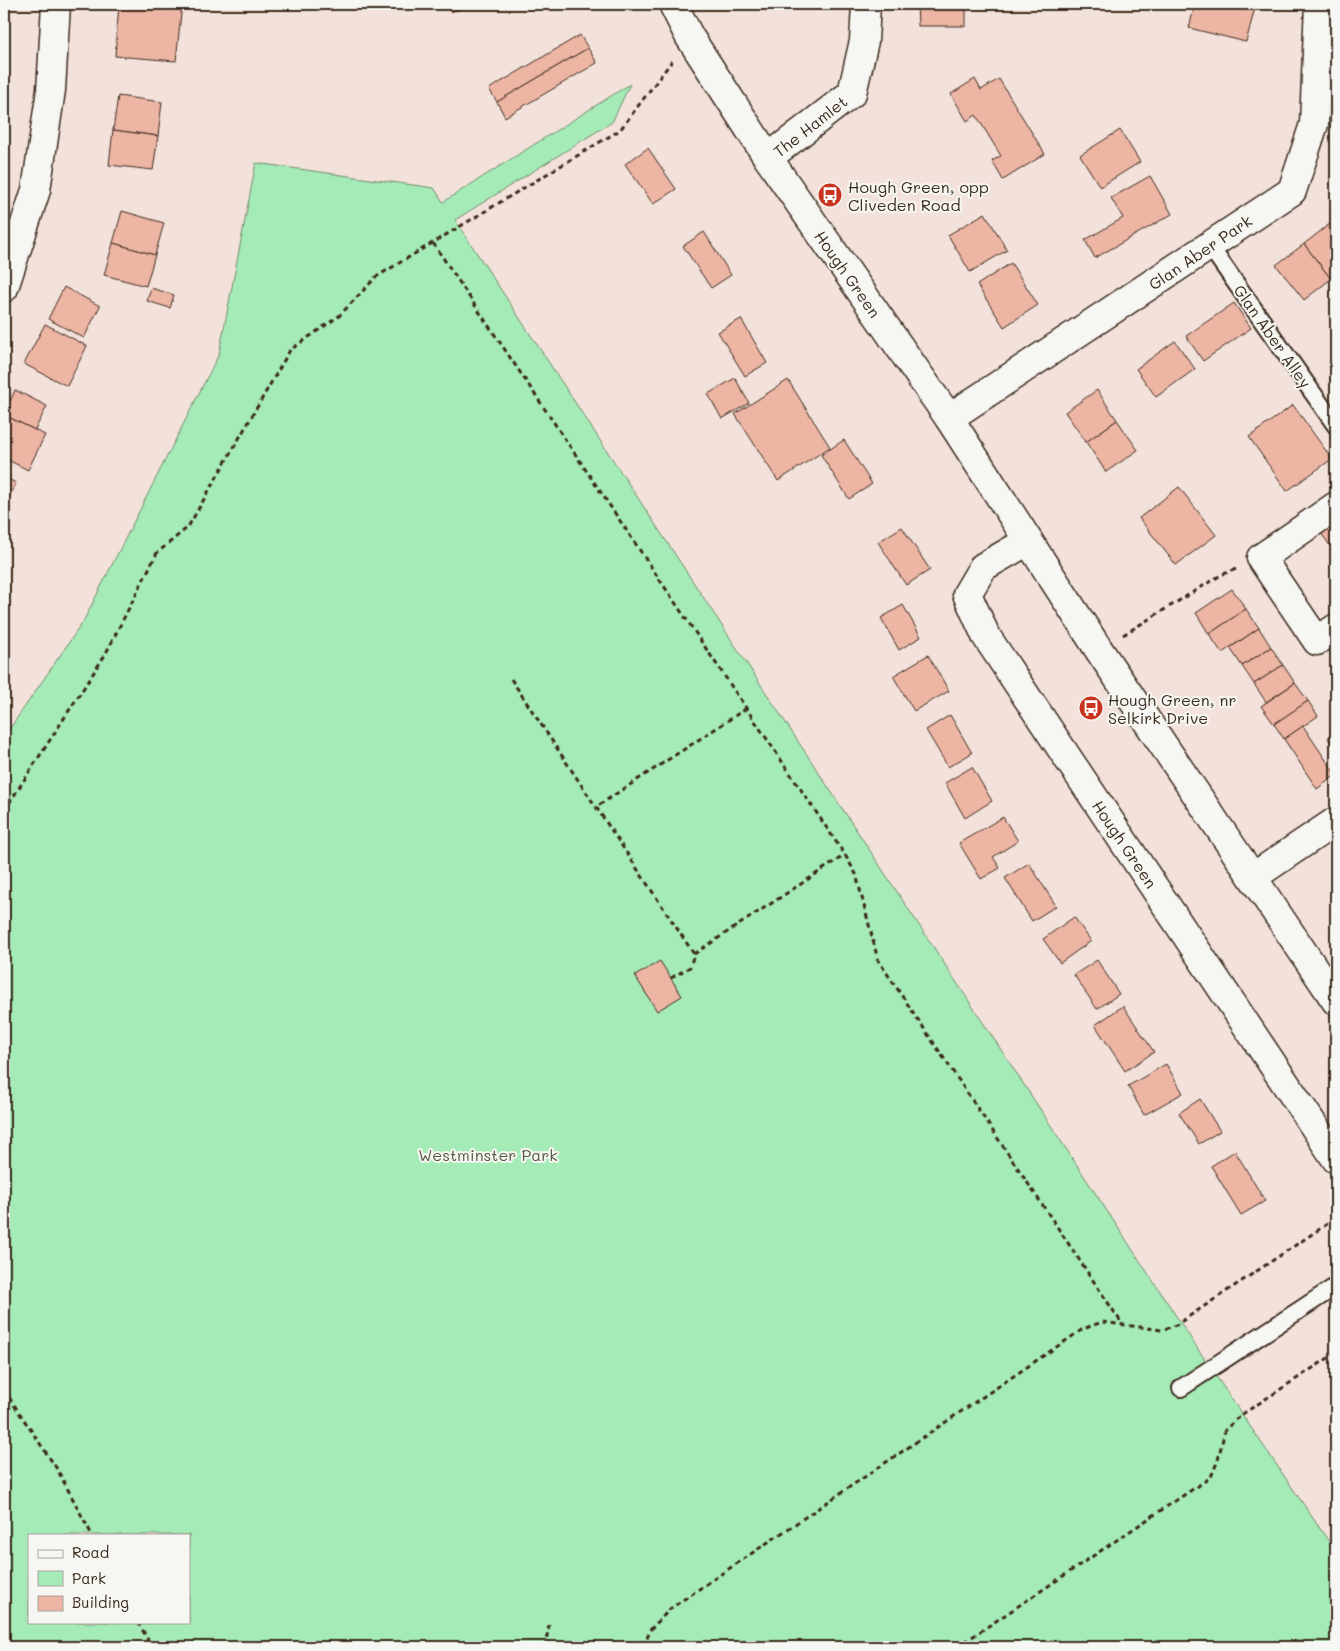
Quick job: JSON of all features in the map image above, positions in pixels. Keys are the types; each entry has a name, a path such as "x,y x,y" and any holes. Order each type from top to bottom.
{"street":[{"path":"4,288 36,190 51,90 56,4"},
{"name":"Hough Green","path":"673,4 689,36 768,158 949,418 1099,650 1336,1000"},
{"name":"The Hamlet","path":"768,158 852,93 864,41 866,4"},
{"name":"Glan Aber Park","path":"949,418 1292,190 1314,124 1319,4"},
{"path":"1336,506 1261,558 1317,641 1336,628"},
{"name":"Hough Green","path":"1028,541 983,567 967,594 986,636 1336,1159"},
{"path":"1253,877 1336,821"}],"lane":[{"name":"Glan Aber Alley","path":"1210,245 1336,426"},
{"path":"1181,1388 1336,1286"}],"path":[{"path":"4,811 106,655 157,553 188,527 290,350 339,316 376,277 620,130 689,36"},
{"path":"434,242 846,855 856,874 878,960 1123,1325"},
{"path":"1099,650 1221,575 1261,558"},
{"path":"512,679 694,954"},
{"path":"596,807 747,708"},
{"path":"671,978 690,967 694,954 846,855"},
{"path":"644,1647 650,1630 671,1608 1074,1335 1102,1322 1162,1330 1176,1325 1336,1218"},
{"path":"957,1647 1211,1477 1218,1460 1225,1430 1241,1415 1336,1353"},
{"path":"4,1390 56,1469 91,1534"},
{"path":"139,1624 152,1647"},
{"path":"545,1647 549,1625"}],"green space":[{"name":"Westminster Park","path":"630,84 612,122 455,220 1211,1369 1336,1552 1336,1647 4,1647 4,737 83,622 219,354 256,163 434,188 443,202"}],"building":[{"path":"119,4 182,4 176,61 115,56"},
{"path":"448,4 477,4 450,12"},
{"path":"917,4 966,4 966,26 918,26"},
{"path":"1195,4 1256,4 1246,42 1189,28"},
{"path":"580,35 588,48 497,102 489,89"},
{"path":"588,48 597,63 505,117 497,102"},
{"path":"975,79 981,90 999,79 1045,154 1003,180 992,161 1001,156 976,115 967,121 951,94"},
{"path":"118,96 162,102 158,136 113,130"},
{"path":"113,130 158,136 153,170 109,165"},
{"path":"1120,130 1140,162 1100,187 1080,155"},
{"path":"648,148 676,189 653,204 625,164"},
{"path":"1150,176 1172,214 1095,258 1085,240 1123,218 1111,198"},
{"path":"122,211 164,223 155,255 113,243"},
{"path":"985,213 1007,250 970,272 948,235"},
{"path":"1331,223 1336,229 1336,275 1331,279 1304,244"},
{"path":"704,232 731,275 711,288 683,246"},
{"path":"113,243 155,255 146,286 104,275"},
{"path":"1304,244 1331,279 1304,300 1276,265"},
{"path":"1011,263 1038,305 1004,327 977,285"},
{"path":"64,287 100,306 84,338 48,319"},
{"path":"151,288 174,295 170,308 147,301"},
{"path":"1234,303 1251,328 1203,361 1186,336"},
{"path":"741,319 767,363 745,376 718,332"},
{"path":"45,324 87,346 67,386 24,364"},
{"path":"1175,341 1195,369 1156,397 1136,369"},
{"path":"735,378 749,403 722,419 708,394"},
{"path":"788,380 830,447 778,481 735,414"},
{"path":"15,390 47,406 35,430 4,415"},
{"path":"1097,390 1117,420 1086,442 1065,412"},
{"path":"1293,405 1332,459 1287,491 1249,437"},
{"path":"4,415 45,435 28,470 4,458"},
{"path":"1117,420 1138,450 1106,472 1086,442"},
{"path":"844,440 872,484 849,499 821,455"},
{"path":"4,477 16,483 4,507"},
{"path":"1179,487 1216,535 1176,565 1139,518"},
{"path":"1334,524 1336,528 1336,554 1321,533"},
{"path":"902,527 930,570 906,585 878,542"},
{"path":"1232,589 1246,609 1209,634 1196,613"},
{"path":"903,605 921,637 899,650 881,618"},
{"path":"1246,609 1259,628 1222,653 1209,634"},
{"path":"1259,628 1271,647 1242,666 1230,648"},
{"path":"1271,647 1283,665 1254,684 1242,666"},
{"path":"928,655 949,691 914,711 893,676"},
{"path":"1283,665 1295,683 1266,702 1254,684"},
{"path":"1295,683 1308,701 1274,724 1261,706"},
{"path":"1308,701 1318,716 1284,739 1274,724"},
{"path":"950,715 972,753 948,767 926,730"},
{"path":"1303,726 1336,775 1317,789 1284,739"},
{"path":"1336,732 1336,751 1328,738"},
{"path":"972,767 992,801 965,818 945,783"},
{"path":"1003,817 1018,841 993,857 1000,868 981,879 959,843"},
{"path":"1029,863 1056,906 1032,921 1005,878"},
{"path":"1074,917 1091,941 1060,963 1043,939"},
{"path":"1097,960 1119,994 1097,1009 1074,975"},
{"path":"660,961 682,996 657,1011 635,976"},
{"path":"1123,1006 1154,1052 1125,1071 1095,1025"},
{"path":"1166,1064 1183,1093 1144,1115 1128,1086"},
{"path":"1200,1099 1220,1131 1199,1144 1179,1113"},
{"path":"1235,1151 1265,1201 1241,1215 1211,1166"}],"place":[{"name":"Hough Green, opp Cliveden Road","path":"830,195"},
{"name":"Hough Green, nr Selkirk Drive","path":"1091,708"}]}
